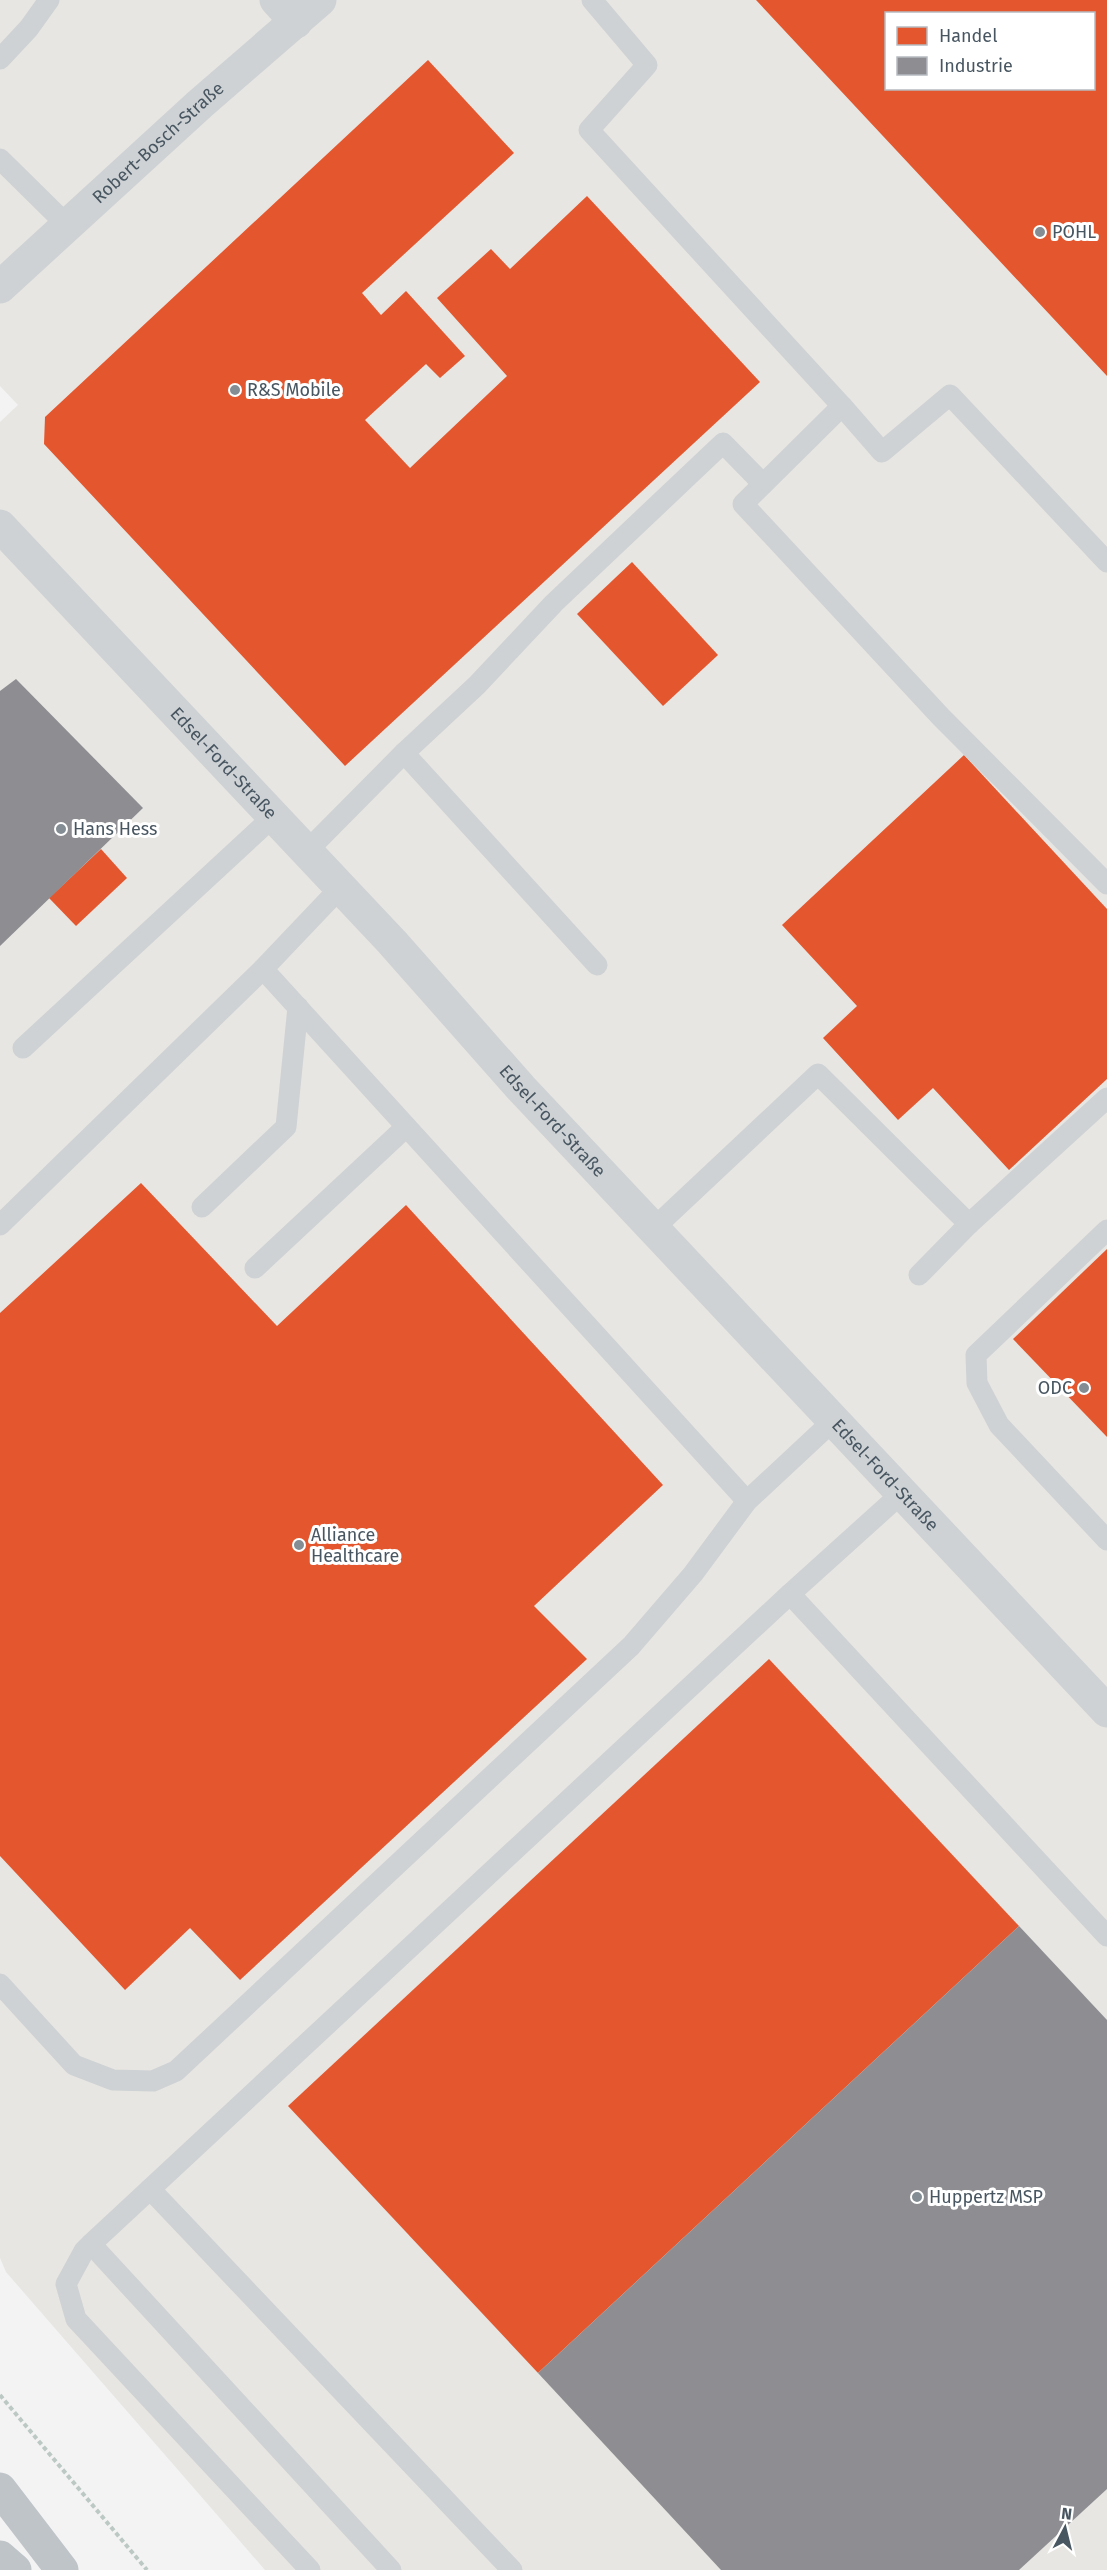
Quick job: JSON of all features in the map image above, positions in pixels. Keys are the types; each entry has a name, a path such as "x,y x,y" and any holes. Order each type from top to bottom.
{"highway":[{"path":"0,2489 63,2570"},
{"path":"0,2556 15,2570"}],"street":[{"name":"Robert-Bosch-Straße","path":"0,287 200,104 286,11 320,0"},
{"name":"Edsel-Ford-Straße","path":"0,526 274,816 521,1088 1107,1711"}],"lane":[{"path":"0,59 29,28 49,0"},
{"path":"592,0 647,65 589,130 882,452 950,395 1107,562"},
{"path":"0,159 67,225"},
{"path":"842,406 743,504 956,732 1107,884"},
{"path":"306,852 404,753 477,685 554,603 723,443 763,484"},
{"path":"404,753 597,965"},
{"path":"23,1048 274,816"},
{"path":"0,1225 263,969 340,888"},
{"path":"263,969 747,1501"},
{"path":"202,1207 286,1126 298,1007"},
{"path":"653,1229 818,1074 969,1224"},
{"path":"919,1275 969,1224 1107,1098"},
{"path":"255,1269 406,1127"},
{"path":"1107,1230 976,1355 977,1383 999,1425 1107,1540"},
{"path":"0,1984 74,2065 113,2080 153,2081 176,2071 631,1646 693,1574 747,1501 834,1420"},
{"path":"310,2570 76,2319 66,2284 84,2251 790,1594 902,1493"},
{"path":"790,1594 1107,1936"},
{"path":"150,2188 512,2570"},
{"path":"91,2244 391,2570"}],"path":[{"path":"0,2396 147,2570"}],"shaded area":[{"path":"0,0 1107,0 1107,2570 265,2570 6,2272 0,2258 0,422 18,405 0,386"}],"building: Handel":[{"name":"POHL","path":"756,0 1107,0 1107,376"},
{"path":"428,60 514,153 362,293 381,315 406,291 465,356 440,378 426,364 365,420 410,468 507,376 437,298 491,249 510,269 587,196 760,382 345,766 44,444 45,417"},
{"path":"632,562 718,655 663,706 577,614"},
{"path":"964,755 1107,909 1107,1079 1009,1170 933,1088 898,1120 823,1038 857,1006 782,925"},
{"path":"101,849 127,878 76,926 49,898"},
{"name":"Alliance Healthcare","path":"141,1183 277,1326 406,1205 663,1485 534,1606 587,1659 240,1980 190,1928 125,1990 0,1856 0,1313"},
{"name":"ODC","path":"1107,1249 1107,1437 1013,1339"},
{"path":"769,1659 1019,1926 538,2373 288,2106"}],"building: Industrie":[{"name":"Hans Hess","path":"16,679 143,808 0,946 0,691"},
{"name":"Huppertz MSP","path":"1019,1926 1107,2020 1107,2489 1019,2570 721,2570 538,2373"}],"place":[{"name":"POHL","path":"1040,232"},
{"name":"R&S Mobile","path":"235,390"},
{"name":"Hans Hess","path":"61,829"},
{"name":"ODC","path":"1084,1388"},
{"name":"Alliance Healthcare","path":"299,1545"},
{"name":"Huppertz MSP","path":"917,2197"}]}
